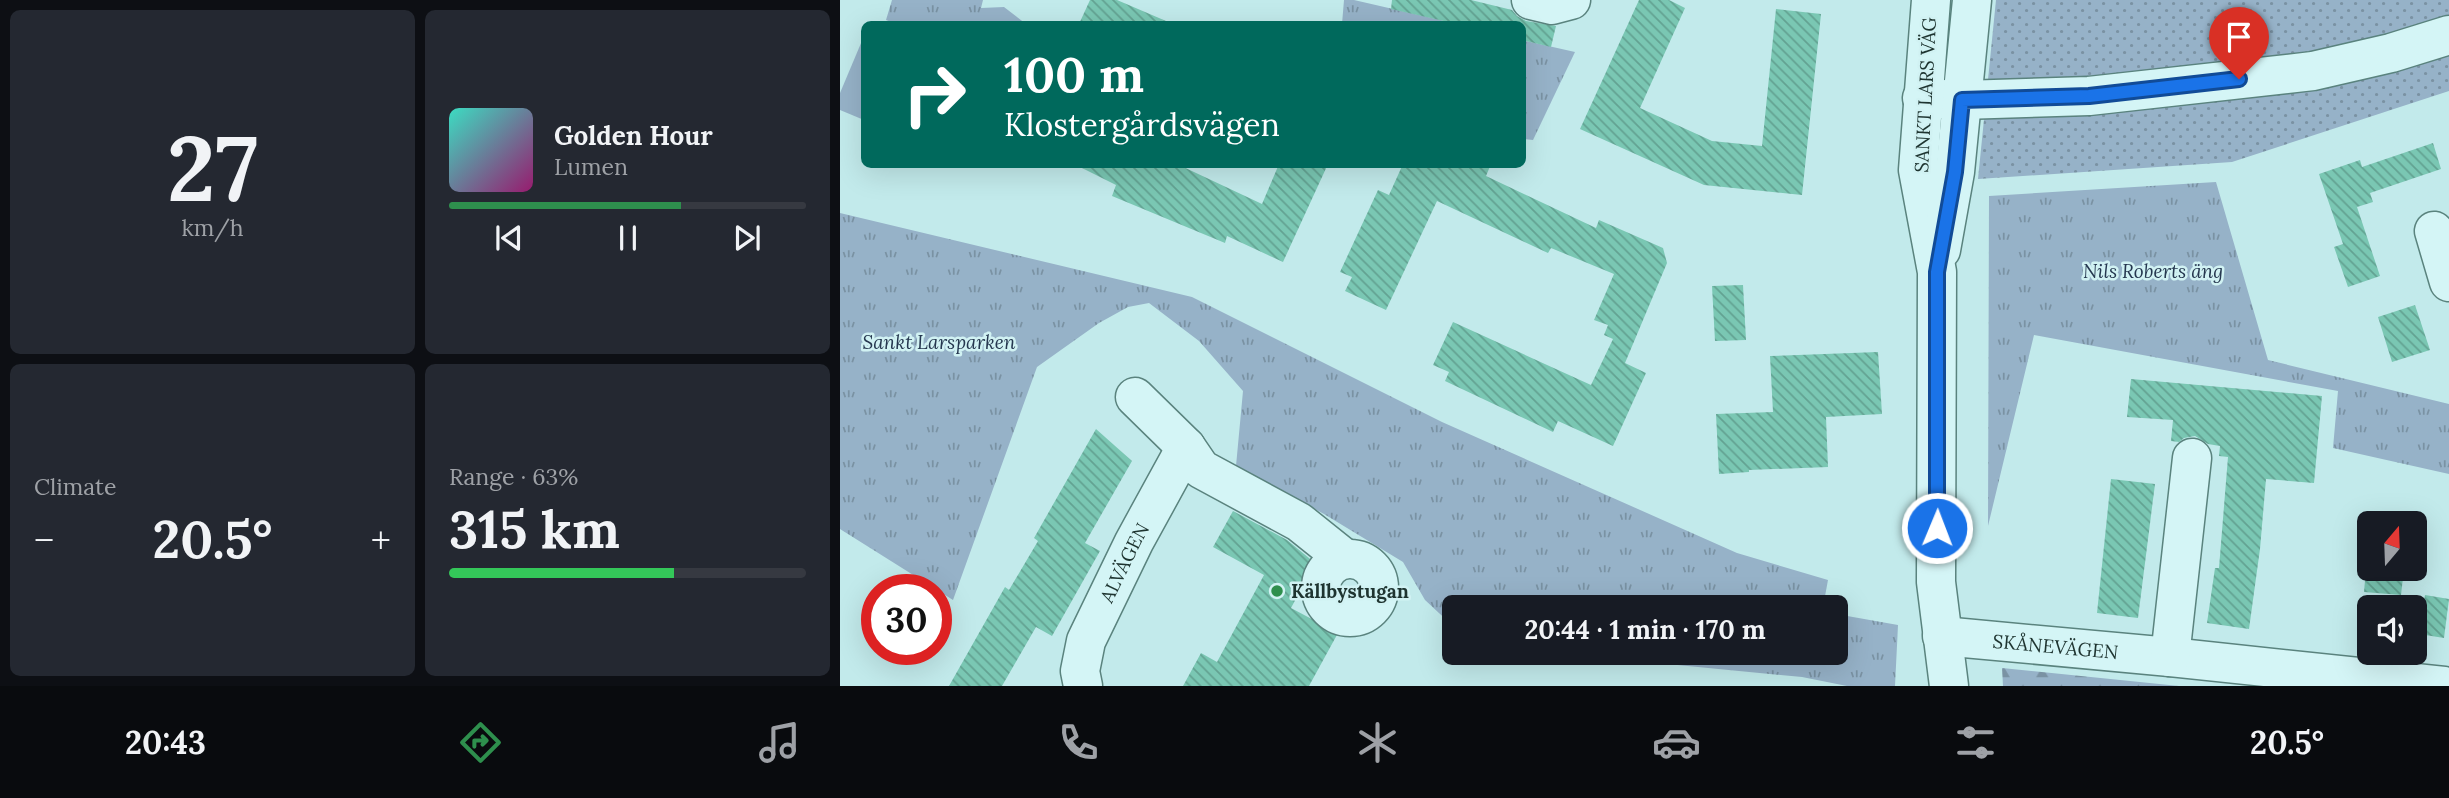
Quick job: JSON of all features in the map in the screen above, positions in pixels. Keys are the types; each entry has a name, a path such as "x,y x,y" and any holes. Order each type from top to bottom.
{"street":[{"path":"1531,0 1552,5 1571,0"},
{"name":"SANKT LARS VÄG","path":"1931,0 1918,170 1937,272"},
{"name":"SANKT LARS VÄG","path":"1949,686 1936,582 1937,272 1955,172 1972,0"},
{"path":"1922,98 1962,100 2089,96 2313,71 2391,53 2449,35"},
{"path":"2434,232 2449,282"},
{"path":"1135,397 1186,447 1201,469 1299,522 1343,558"},
{"name":"ALVÄGEN","path":"1083,686 1080,671 1086,641 1134,542 1186,447"},
{"path":"2170,657 2192,458"},
{"name":"SKÅNEVÄGEN","path":"1942,636 2444,686"}],"green space":[{"path":"892,0 983,0 981,8 1004,7 1022,21 888,21 886,20"},
{"path":"1344,0 1354,0 1445,21 1342,21"},
{"path":"1996,0 2449,0 2449,91 2232,162 1978,179"},
{"path":"1526,41 1575,52 1533,140 1526,139"},
{"path":"861,43 861,119 840,110 840,93"},
{"name":"Nils Roberts äng","path":"2216,182 2268,360 2449,404 2449,474 2333,448 2338,391 2034,335 1988,526 1989,196"},
{"name":"Sankt Larsparken","path":"840,213 1192,297 1442,422 1737,553 1828,580 1825,595 1442,595 1442,616 1425,600 1403,562 1324,514 1236,466 1243,391 1199,341 1149,303 1128,307 1099,323 1037,367 953,600 952,574 912,574 840,529"},
{"path":"1848,616 1898,625 1895,686 1847,686 1802,677 1678,665 1848,665"},
{"path":"2002,668 2179,686 2003,686"}],"building":[{"path":"1090,0 1117,0 1166,21 1080,21"},
{"path":"1392,0 1471,0 1512,10 1526,21 1444,21 1391,9"},
{"path":"1639,0 1669,0 1685,8 1640,108 1712,141 1762,146 1776,9 1821,14 1802,195 1704,185 1580,129"},
{"path":"1526,21 1556,26 1551,47 1526,41"},
{"path":"2433,143 2441,169 2370,193 2373,202 2357,207 2380,276 2348,287 2334,247 2343,244 2319,174 2360,160 2362,167"},
{"path":"1082,168 1186,168 1262,204 1277,168 1326,168 1283,262 1227,236 1225,243 1112,196 1116,185"},
{"path":"1401,168 1489,168 1486,176 1596,228 1599,220 1663,248 1667,263 1625,363 1646,373 1613,446 1558,421 1553,432 1445,381 1449,372 1433,365 1453,322 1591,385 1613,339 1604,335 1608,325 1594,320 1614,274 1551,248 1548,253 1437,201 1386,310 1345,291 1352,277 1340,272 1378,190 1389,195"},
{"path":"1743,285 1746,340 1715,341 1712,286"},
{"path":"2415,305 2430,350 2392,362 2378,317"},
{"path":"1878,352 1882,414 1826,417 1828,467 1719,474 1716,414 1773,412 1770,356"},
{"path":"2131,379 2322,396 2314,483 2266,479 2249,629 2207,623 2215,568 2219,568 2228,457 2219,456 2220,446 2208,444 2195,436 2179,442 2171,441 2173,420 2127,417"},
{"path":"1096,429 1132,461 1085,543 1100,551 1052,636 1036,627 1002,686 949,686 1005,587 1009,590 1038,541 1034,538"},
{"path":"2111,479 2155,484 2138,618 2097,613"},
{"name":"Källbystugan","path":"1233,511 1287,540 1315,563 1291,608 1338,633 1309,686 1183,686 1201,653 1217,662 1264,575 1213,547"},
{"path":"2365,581 2403,581 2401,595 2364,592"},
{"path":"2427,595 2449,599 2444,638 2427,635"}],"place":[{"name":"Källbystugan","path":"1277,591"}],"route":[{"path":"1937,528 1937,272 1955,172 1962,100 2089,96 2239,79"}]}
